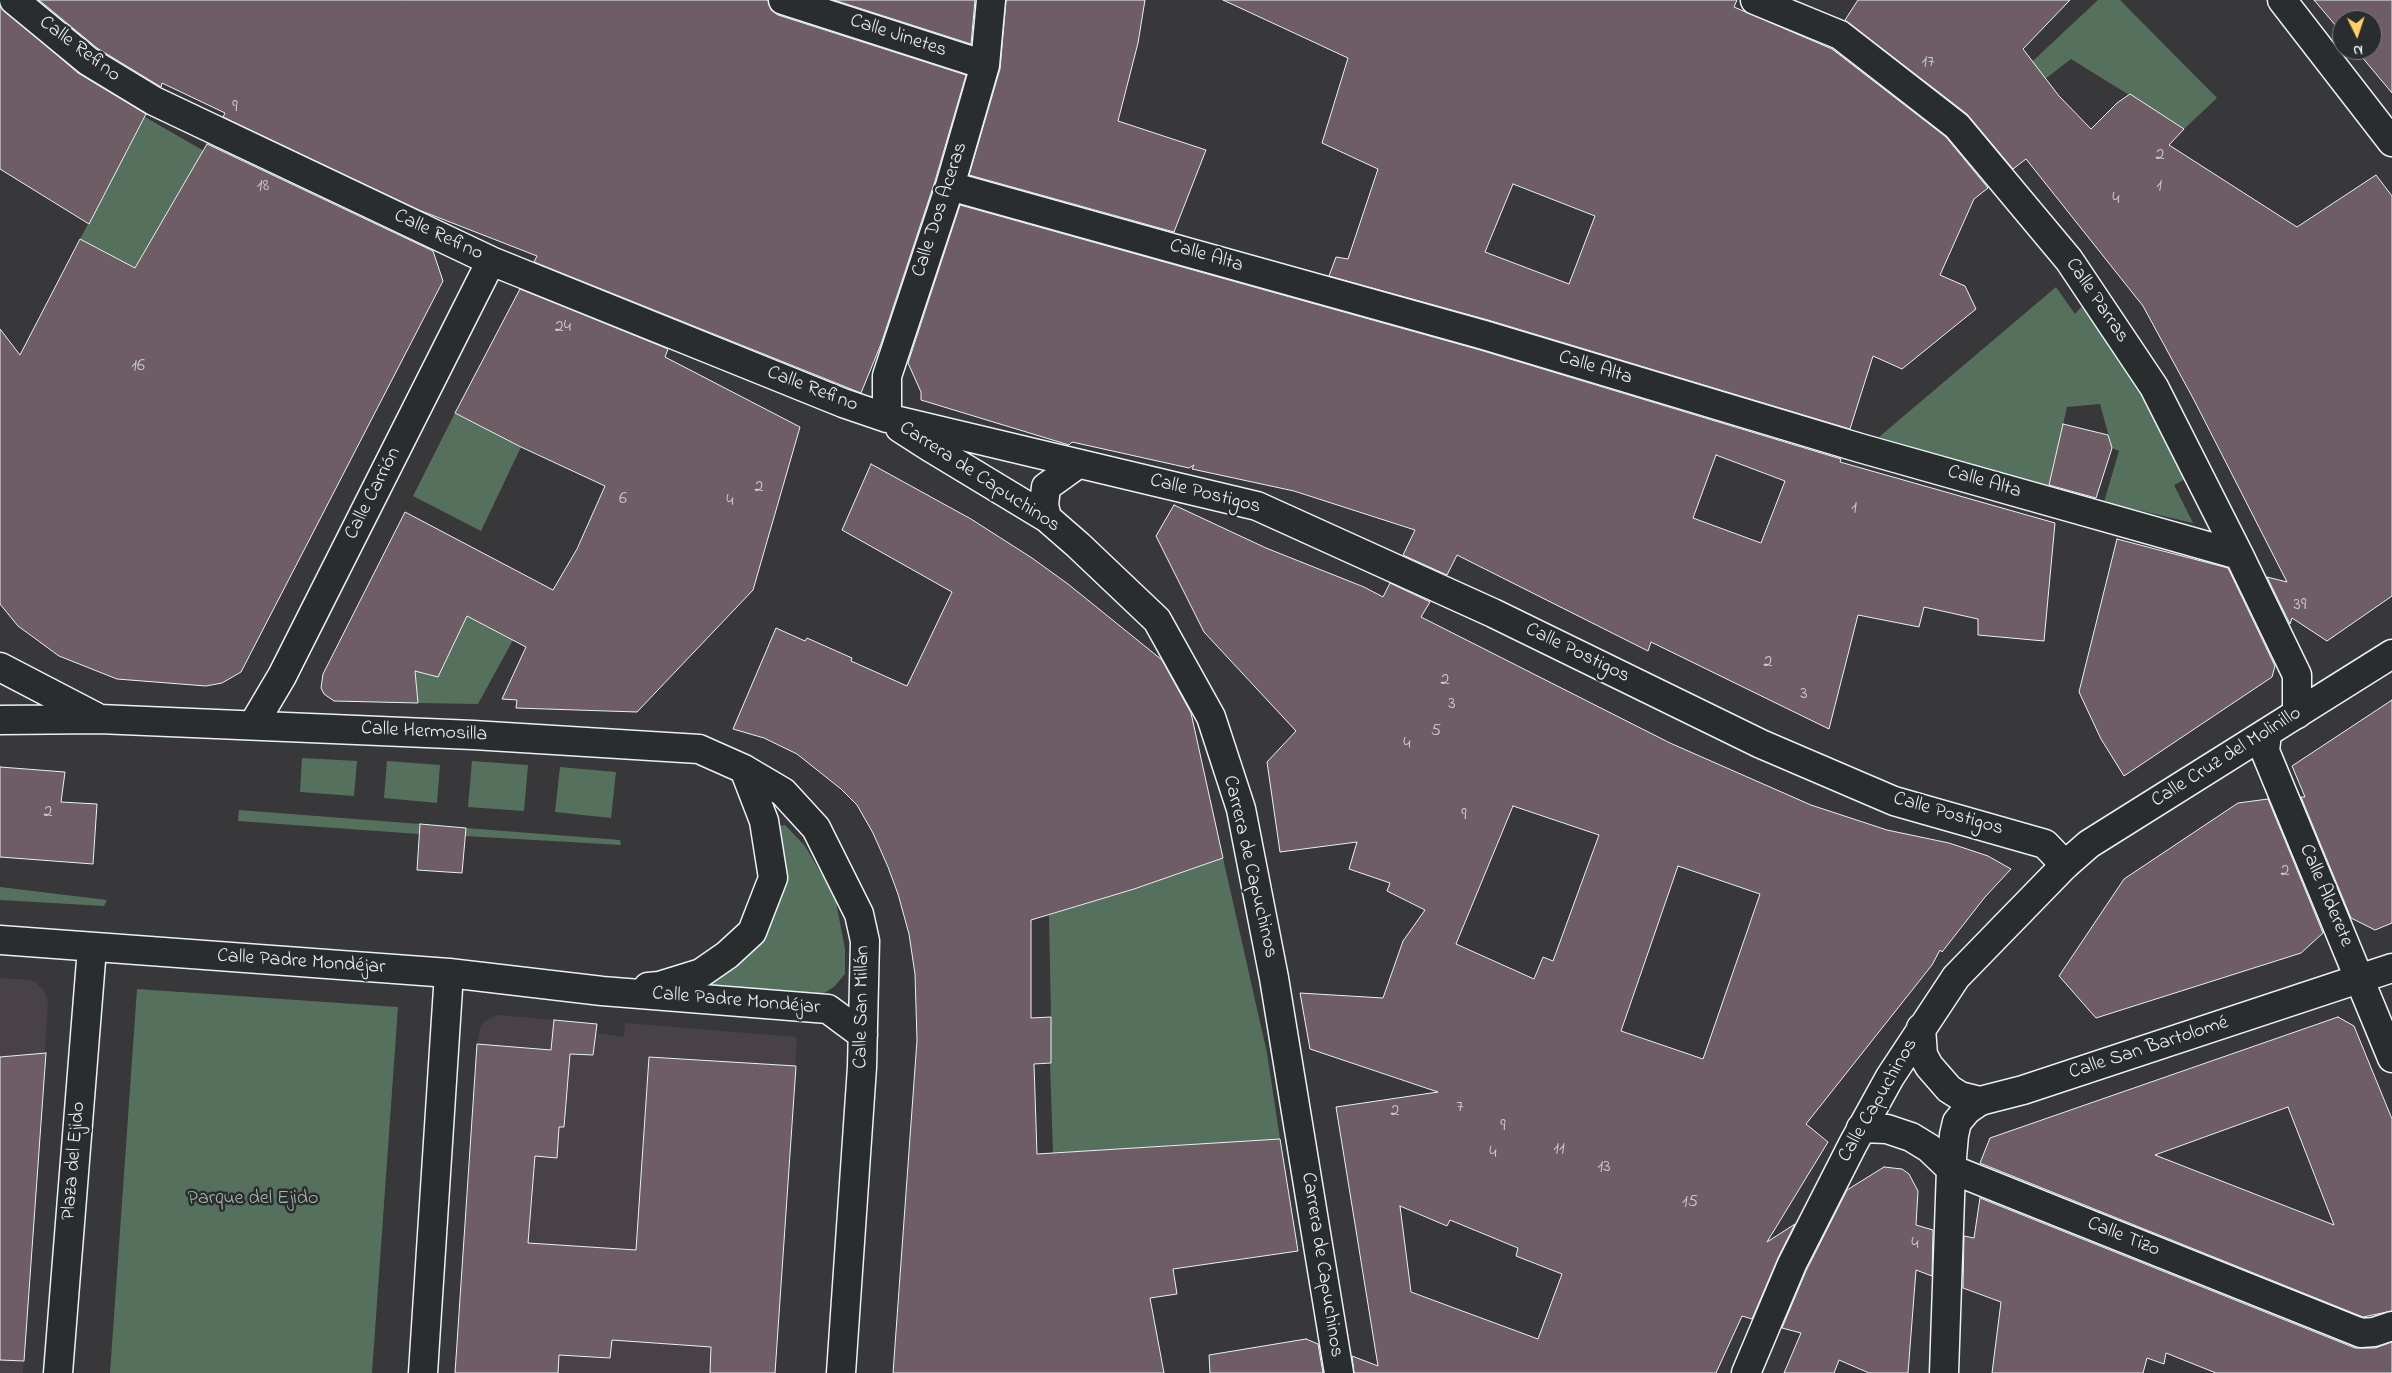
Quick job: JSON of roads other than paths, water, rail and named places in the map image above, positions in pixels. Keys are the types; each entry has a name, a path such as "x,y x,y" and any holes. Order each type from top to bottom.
{"street":[{"name":"Calle Refino","path":"16,0 88,61 154,101 491,261 834,400 887,418"},
{"name":"Calle Jinetes","path":"783,0 985,65"},
{"name":"Calle Dos Aceras","path":"887,418 886,376 950,186 985,65 991,0"},
{"name":"Calle Parras","path":"1755,0 1840,35 1957,126 2069,260 2154,387 2239,556 2297,675 2297,714"},
{"path":"2282,0 2392,142"},
{"name":"Calle Alta","path":"950,186 1474,333 1860,448 2239,556"},
{"name":"Calle Carrión","path":"253,726 286,667 491,261"},
{"name":"Calle Postigos","path":"887,418 1257,506 1494,613 1761,744 1894,801 2045,844 2065,865"},
{"name":"Carrera de Capuchinos","path":"887,418 928,446 1047,518 1158,620 1211,718 1240,809 1274,978 1339,1373"},
{"path":"1047,518 1044,505 1046,487 1078,464"},
{"name":"Calle Cruz del Molinillo","path":"2065,865 2089,844 2392,654"},
{"path":"0,667 99,719"},
{"name":"Calle Hermosilla","path":"0,720 99,719 699,749 744,769"},
{"name":"Calle Alderete","path":"2267,733 2265,751 2392,1058"},
{"name":"Calle Padre Mondéjar","path":"602,991 659,986 701,973 726,955 752,932 773,878 764,821 744,769"},
{"name":"Calle San Millán","path":"744,769 783,792 816,828 858,914 865,941 863,1035 841,1373"},
{"name":"Calle Capuchinos","path":"1746,1373 1792,1264 1861,1128 1890,1077 1956,978 2065,865"},
{"name":"Calle Padre Mondéjar","path":"0,940 449,974 602,991 828,1009 863,1035"},
{"name":"Plaza del Ejido","path":"58,1373 92,948"},
{"name":"Calle San Bartolomé","path":"1944,1373 1950,1169 1957,1122 1967,1110 1980,1101 2023,1090 2392,968"},
{"path":"423,1373 449,974"},
{"path":"1921,1028 1923,1055 1929,1066 1949,1089 1960,1096 1980,1101"},
{"name":"Calle Tizo","path":"1861,1128 1887,1129 1911,1137 1929,1148 1950,1169 2361,1333 2374,1332 2392,1326"}],"park label":[{"name":"Parque del Ejido","path":"253,1200"}]}
